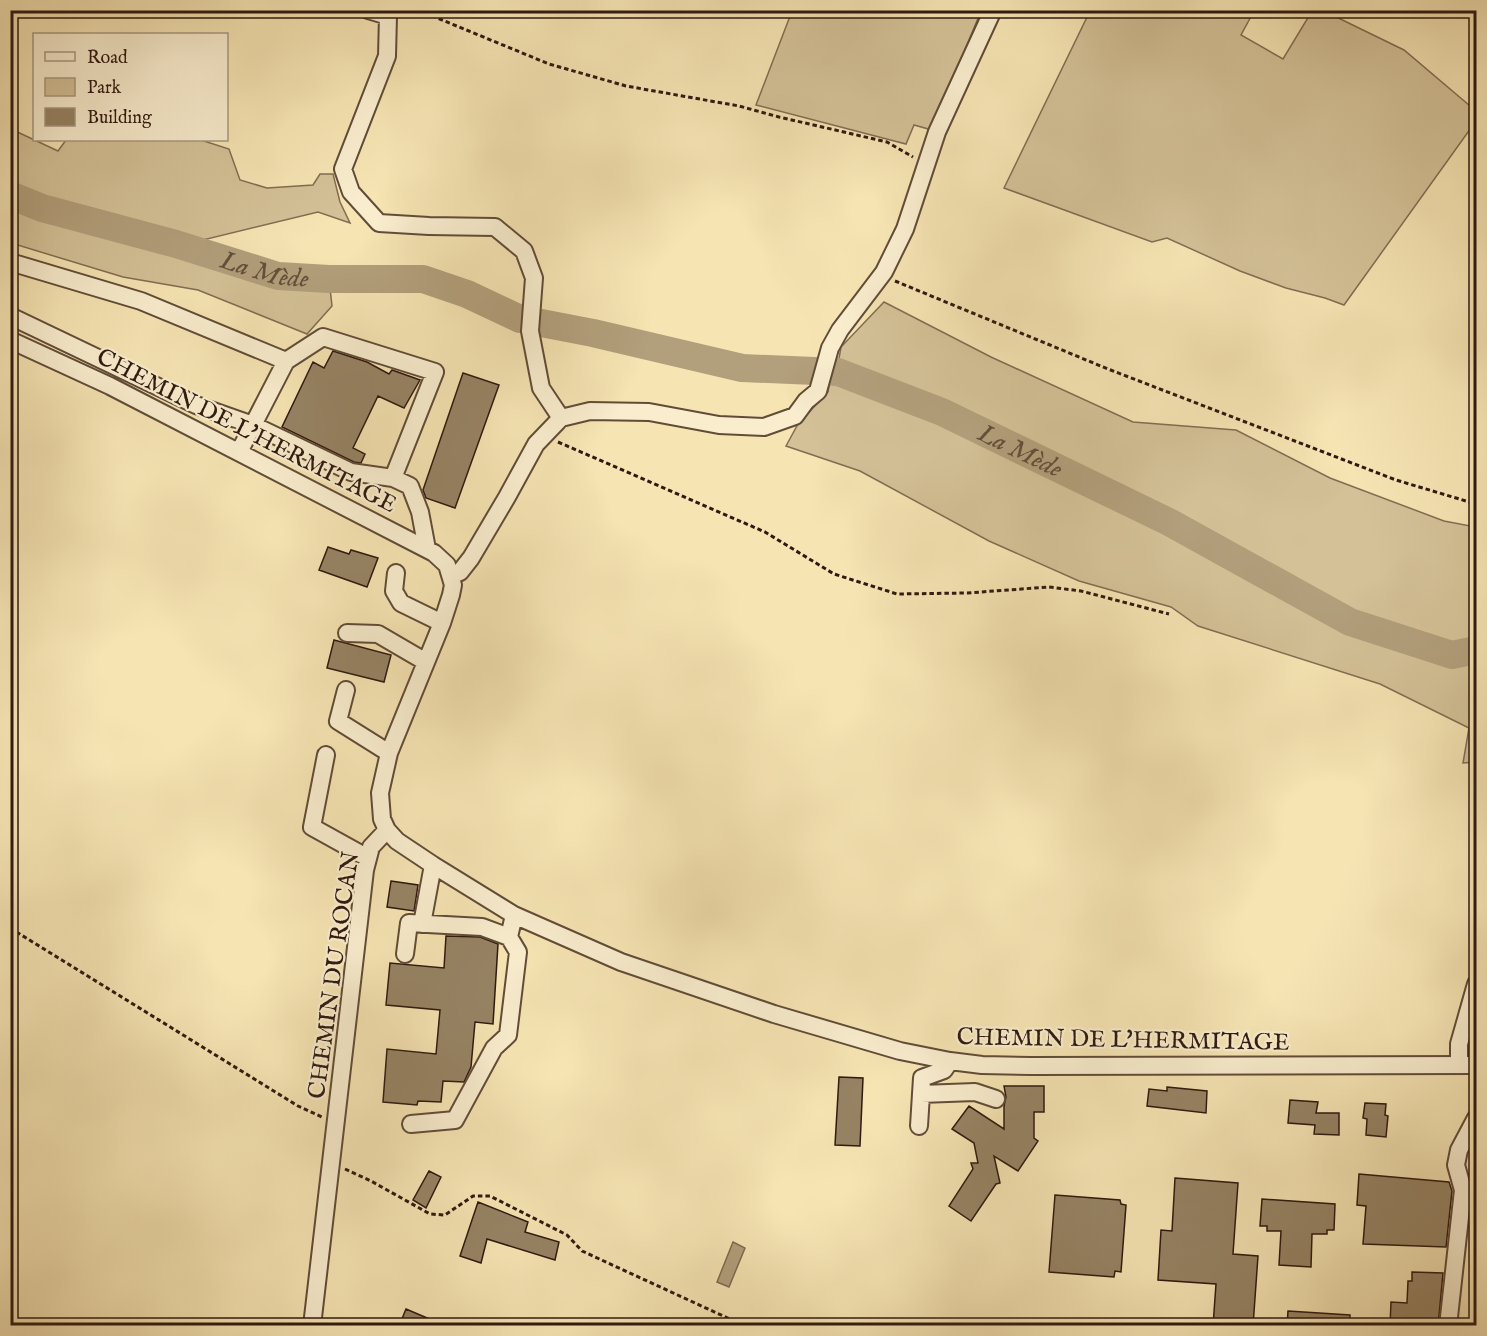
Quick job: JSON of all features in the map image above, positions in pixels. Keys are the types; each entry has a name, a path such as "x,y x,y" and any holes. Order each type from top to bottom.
{"street":[{"path":"368,10 388,16 387,56 343,169 351,192 379,223 495,227 524,251 534,278 530,331 541,388 561,418"},
{"path":"451,576 460,572 471,558 536,444 561,418 590,411 649,412 719,425 764,427 795,416 806,401 818,391 830,348 840,330 884,272 905,229 937,132 993,10"},
{"path":"10,262 141,301 286,361"},
{"path":"10,316 196,405 253,426 351,472 393,478 410,486 420,512 427,549"},
{"path":"239,452 286,361 323,337 435,372 393,478"},
{"name":"CHEMIN DE L'HERMITAGE","path":"10,340 110,386 427,549 442,559 451,576"},
{"path":"396,573 394,591 401,603 442,623"},
{"name":"CHEMIN DU ROCAN","path":"312,1326 368,858 371,847 387,830 382,819 380,793 389,753 442,623 451,595 451,576"},
{"path":"347,633 378,634 426,662"},
{"path":"346,690 338,721 389,753"},
{"path":"326,755 312,827 368,858"},
{"name":"CHEMIN DE L'HERMITAGE","path":"387,830 398,841 433,865 514,915 621,962 774,1014 900,1051 982,1065 1476,1065"},
{"path":"422,924 433,865"},
{"path":"509,937 514,915"},
{"path":"405,954 409,923 482,927 509,937 518,952 508,1035 494,1048 455,1120 411,1124"},
{"path":"1459,1065 1459,1044 1476,984"},
{"path":"919,1126 922,1078 944,1070 950,1061"},
{"path":"921,1094 975,1092 996,1099"},
{"path":"1448,1326 1463,1190 1456,1166 1459,1150 1476,1118"}],"path":[{"path":"410,10 430,15 549,64 626,86 739,106 888,142 927,165"},
{"path":"884,272 898,283 1119,373 1396,480 1476,504"},
{"path":"542,438 557,442 765,532 834,574 897,594 967,593 1049,586 1081,591 1169,614"},
{"path":"10,928 298,1106 337,1124"},
{"path":"332,1163 371,1181 430,1214 445,1215 473,1196 490,1196 567,1235 582,1251 745,1326"}],"green space":[{"path":"792,11 981,11 932,130 914,125 906,144 756,105"},
{"path":"1090,11 1254,11 1241,35 1283,59 1312,11 1324,11 1404,50 1476,111 1476,121 1344,305 1286,288 1240,271 1167,238 1152,242 1004,188"},
{"path":"11,129 58,151 65,141 204,141 229,149 240,180 267,188 313,185 320,174 333,174 340,202 350,223 318,212 182,245 278,276 329,279 332,306 307,334 198,290 123,277 11,243"},
{"path":"884,302 991,357 1133,422 1236,430 1330,478 1444,521 1476,527 1476,644 1453,649 1353,617 1167,513 941,405 838,364 841,347"},
{"path":"830,380 843,380 949,422 1171,530 1351,629 1453,662 1476,658 1476,762 1463,763 1469,728 1380,684 1198,626 1171,607 1079,581 989,541 860,471 786,446 798,424 828,392"}],"shaded area":[{"path":"733,1242 745,1248 729,1287 717,1282"}],"building":[{"path":"333,351 367,362 389,374 392,370 420,380 404,408 378,396 353,448 365,454 361,463 354,462 282,427 313,362 324,368"},
{"path":"463,373 499,385 455,508 426,498 423,490"},
{"path":"328,547 349,554 351,550 378,558 367,587 319,570"},
{"path":"334,640 391,655 384,682 327,668"},
{"path":"391,881 418,885 414,911 387,907"},
{"path":"446,936 480,937 498,944 493,1024 475,1022 471,1067 464,1082 443,1081 441,1102 418,1101 417,1105 383,1102 387,1049 436,1054 440,1010 386,1005 390,963 444,968"},
{"path":"839,1077 863,1078 860,1146 835,1145"},
{"path":"1004,1086 1044,1086 1044,1112 1034,1112 1034,1138 1038,1141 1018,1171 994,1156 1000,1183 996,1184 971,1221 949,1206 973,1169 971,1163 978,1163 974,1143 952,1129 969,1106 1004,1129 1006,1097"},
{"path":"1167,1087 1207,1091 1206,1113 1147,1106 1149,1089 1167,1091"},
{"path":"1290,1100 1318,1102 1316,1113 1339,1113 1339,1135 1314,1134 1315,1125 1288,1123"},
{"path":"1365,1103 1386,1104 1385,1115 1388,1116 1386,1137 1366,1135 1367,1119 1363,1118"},
{"path":"429,1171 441,1177 426,1208 413,1200"},
{"path":"1359,1174 1449,1182 1452,1191 1446,1247 1363,1244 1366,1206 1357,1205"},
{"path":"1175,1178 1238,1183 1233,1254 1258,1256 1253,1326 1213,1326 1216,1284 1158,1280 1161,1230 1172,1231"},
{"path":"1055,1195 1120,1200 1121,1204 1126,1205 1121,1272 1115,1271 1114,1277 1049,1272"},
{"path":"1262,1199 1335,1204 1334,1230 1327,1230 1327,1234 1312,1234 1311,1267 1279,1265 1281,1231 1267,1231 1267,1226 1260,1226"},
{"path":"478,1202 528,1222 525,1232 559,1242 555,1260 487,1239 481,1263 460,1256"},
{"path":"1412,1272 1443,1273 1438,1326 1390,1326 1391,1302 1407,1303 1408,1281 1412,1281"},
{"path":"406,1309 446,1326 399,1326"},
{"path":"1288,1311 1350,1315 1350,1326 1287,1326"}],"waterway":[{"name":"La Mède","path":"10,195 42,208 176,244 278,276 329,279 423,279 467,294 520,319"},
{"name":"La Mède","path":"536,322 742,368 838,372 942,412 1169,522 1350,622 1452,655 1476,650"}]}
